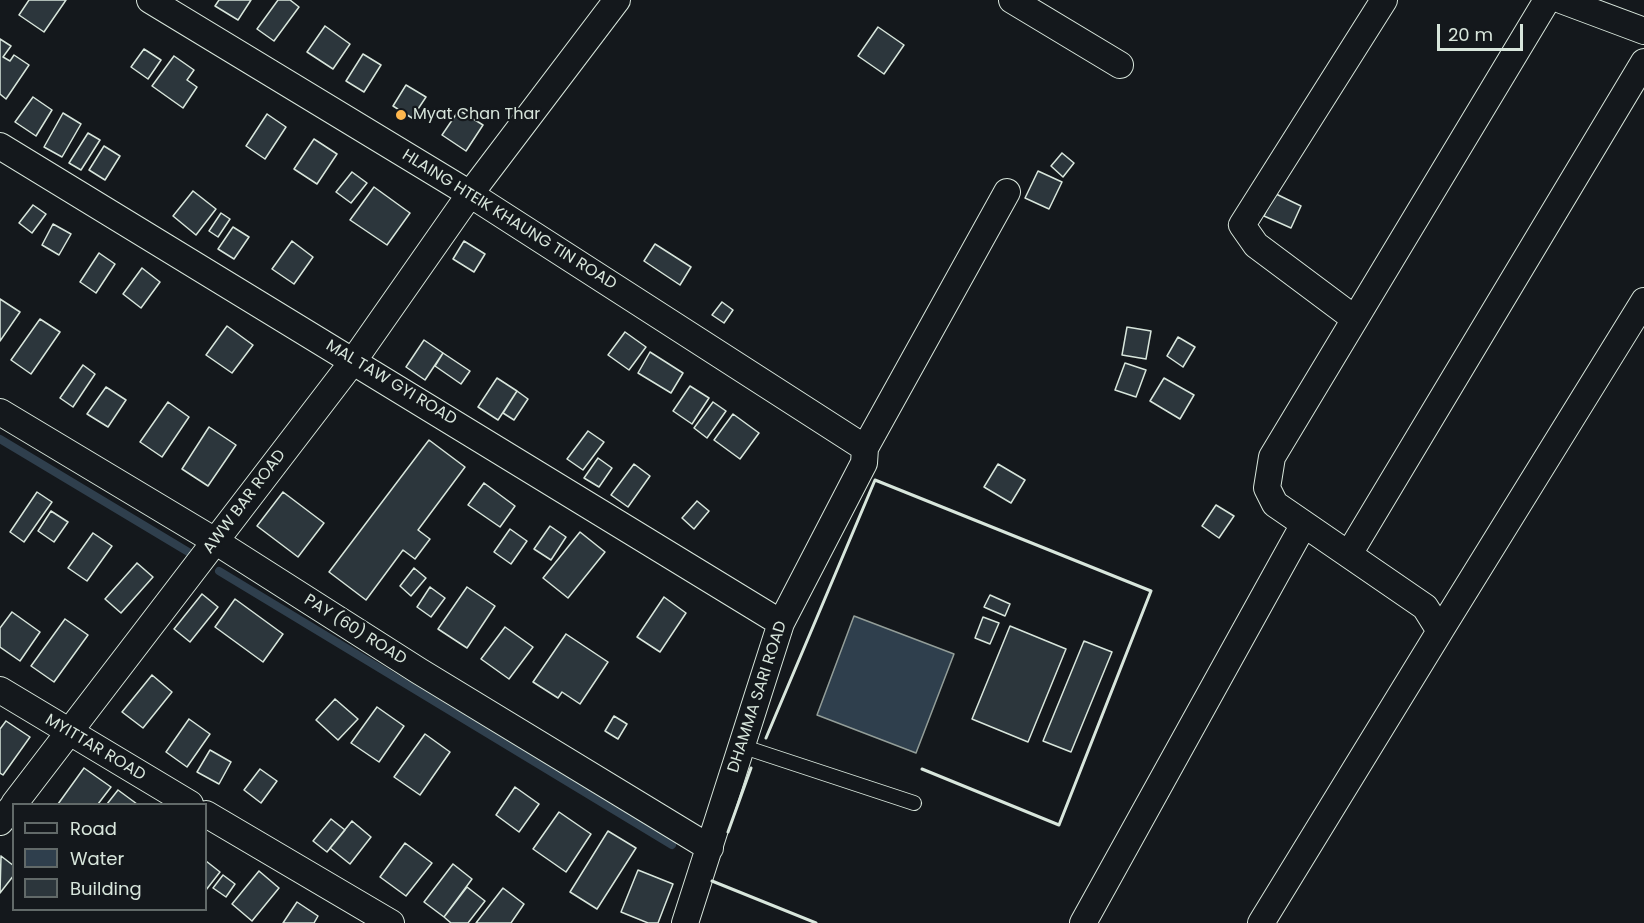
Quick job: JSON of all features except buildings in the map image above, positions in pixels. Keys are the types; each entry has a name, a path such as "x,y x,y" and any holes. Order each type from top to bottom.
{"street":[{"name":"HLAING HTEIK KHAUNG TIN ROAD","path":"150,0 470,194 865,447"},
{"name":"AWW BAR ROAD","path":"16,803 354,360 470,194 617,0"},
{"path":"1012,0 1119,65"},
{"path":"1356,319 1256,245 1242,225 1384,0"},
{"path":"1440,631 1425,607 1275,504 1267,488 1272,457 1548,0"},
{"path":"1561,0 1644,32"},
{"path":"1349,554 1644,62"},
{"name":"MAL TAW GYI ROAD","path":"0,146 354,360 781,623"},
{"name":"DHAMMA SARI ROAD","path":"685,923 781,623 864,463 865,447 1007,192"},
{"path":"1262,923 1644,301"},
{"name":"PAY (60) ROAD","path":"0,412 215,541 419,671 710,848"},
{"path":"1083,923 1305,524"},
{"name":"MYITTAR ROAD","path":"0,690 188,803"},
{"name":"AWW BAR ROAD","path":"0,822 12,807"},
{"path":"207,815 392,923"}],"lane":[{"path":"741,746 914,803"}],"water":[{"path":"854,616 954,654 916,753 817,715"}],"waterway":[{"path":"0,439 190,553"},
{"path":"219,571 672,845"}],"wall":[{"path":"766,738 875,480 1151,591 1059,825 922,769"},
{"path":"728,832 751,768"},
{"path":"712,881 816,923"}],"place":[{"name":"Myat Chan Thar","path":"401,115"}]}
